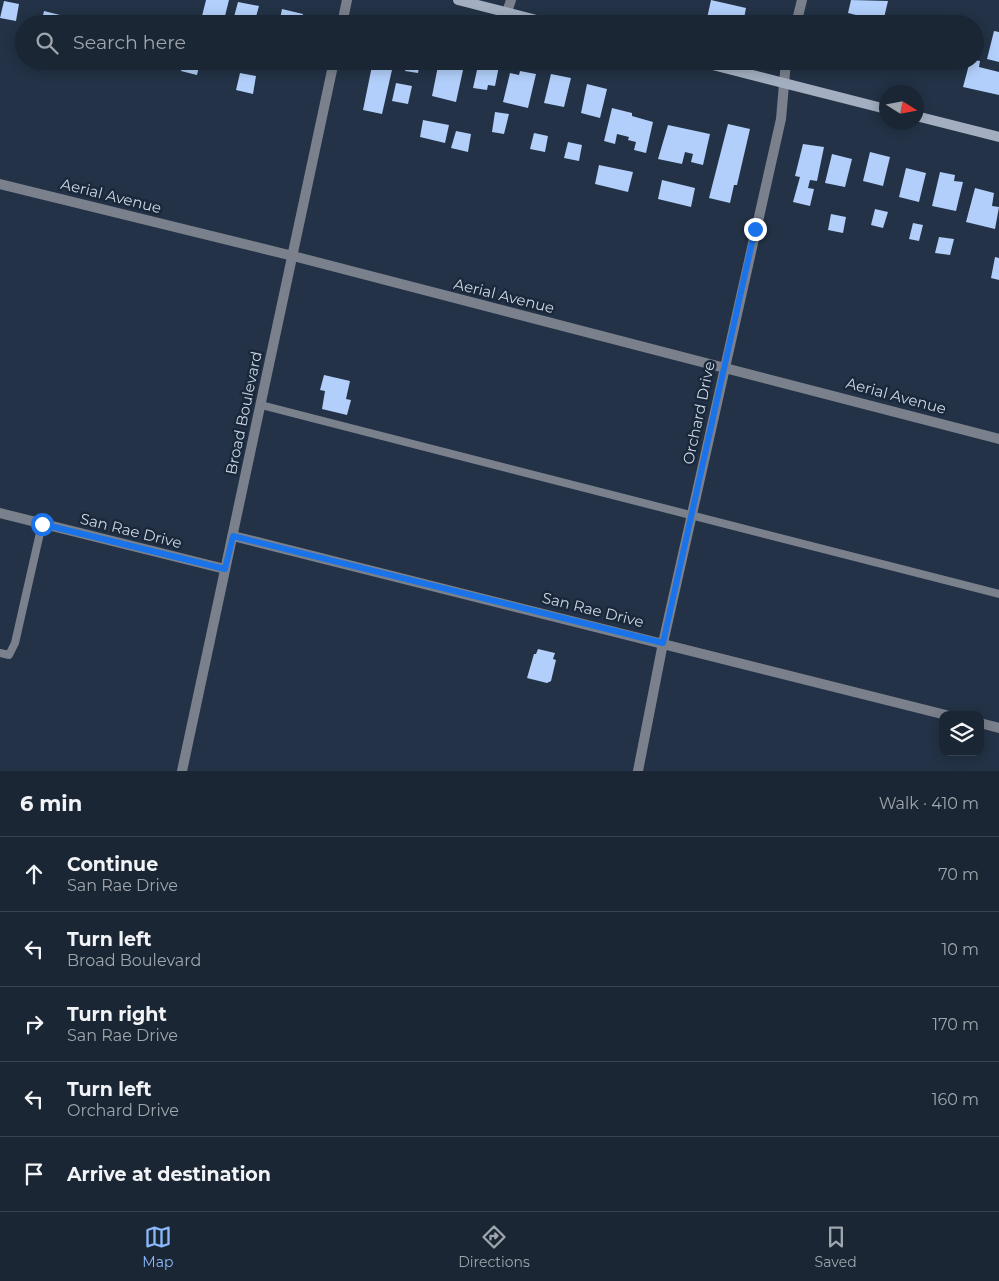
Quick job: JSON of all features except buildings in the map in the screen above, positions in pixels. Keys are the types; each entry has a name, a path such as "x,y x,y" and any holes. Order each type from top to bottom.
{"main road":[{"path":"458,0 519,15"},
{"path":"731,70 879,107"},
{"path":"924,118 999,137"}],"street":[{"path":"344,15 347,0"},
{"path":"508,12 511,0"},
{"path":"798,15 802,0"},
{"name":"Broad Boulevard","path":"182,771 332,70"},
{"name":"Orchard Drive","path":"638,771 663,643 780,119 785,70"},
{"name":"Aerial Avenue","path":"0,184 293,256 999,439"},
{"name":"San Rae Drive","path":"0,514 225,569"},
{"name":"San Rae Drive","path":"233,536 939,713"},
{"path":"984,724 999,728"}],"lane":[{"path":"261,405 999,594"},
{"path":"0,653 9,655 16,643 42,524"}],"route":[{"path":"42,524 225,569 233,536 340,561 507,605 663,643 755,229"}]}
